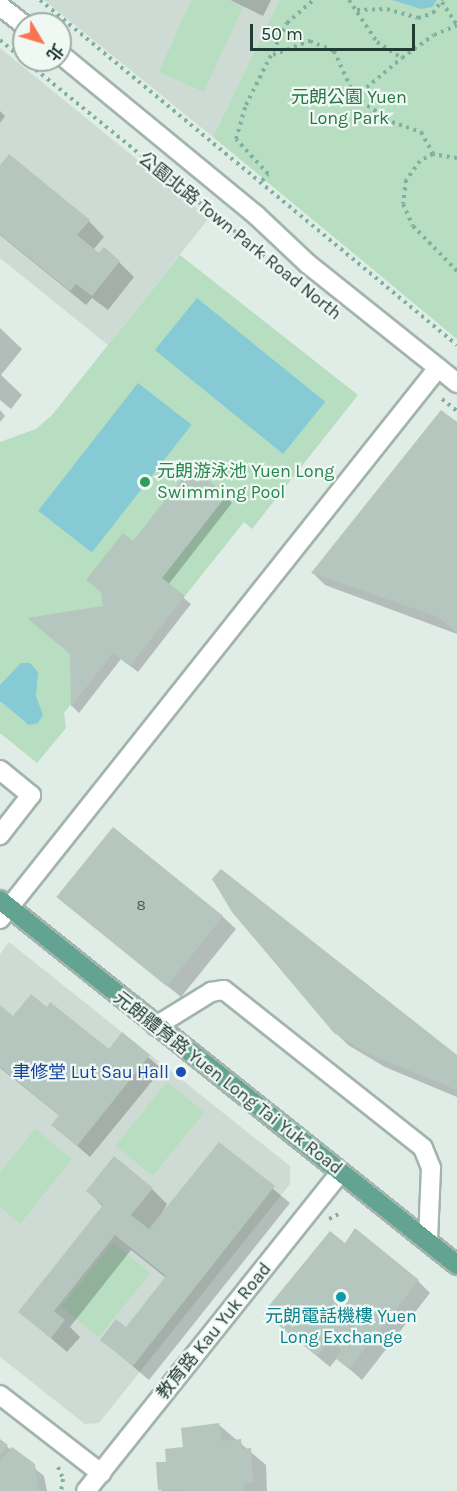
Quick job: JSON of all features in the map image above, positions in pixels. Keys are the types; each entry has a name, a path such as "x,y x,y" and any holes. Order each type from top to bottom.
{"main road":[{"name":"元朗體育路 Yuen Long Tai Yuk Road","path":"3,909 156,1026 457,1265"}],"street":[{"path":"0,6 12,16"},
{"name":"公園北路 Town Park Road North","path":"72,64 457,383"},
{"path":"3,909 438,368"},
{"path":"0,770 31,795 0,835"},
{"path":"156,1026 211,992 224,990 242,1004 423,1148 431,1168 428,1240"},
{"name":"教育路 Kau Yuk Road","path":"86,1491 341,1172"},
{"path":"0,1395 101,1473"}],"path":[{"path":"40,0 262,181 457,345"},
{"path":"262,181 268,174 236,140 246,105 287,23 313,0"},
{"path":"349,0 377,42 402,58"},
{"path":"355,97 434,35 457,25 442,1 433,13 418,18 387,9 356,10"},
{"name":"公園北路 Town Park Road North","path":"0,40 12,50"},
{"path":"272,55 310,41 334,51 355,97 392,122 421,132 433,154"},
{"name":"公園北路 Town Park Road North","path":"39,72 288,275"},
{"path":"457,158 433,154 409,172 404,187 404,212 413,226 457,271"},
{"path":"425,386 457,411"}],"shaded area":[{"path":"44,0 279,0 213,137 72,23 72,12 59,12"},
{"path":"0,48 12,58 12,72 30,72 209,218 108,345 0,258"},
{"path":"9,942 290,1166 290,1184 99,1423 85,1424 0,1357 0,954"}],"green space":[{"path":"191,0 228,0 243,7 204,92 159,72"},
{"name":"元朗公園 Yuen Long Park","path":"279,0 457,0 457,339 213,137"},
{"name":"元朗游泳池 Yuen Long Swimming Pool","path":"180,255 358,395 252,529 244,522 185,596 113,653 64,713 66,728 37,763 0,733 0,442 36,429 52,415"},
{"path":"167,1082 204,1112 153,1176 115,1146"},
{"path":"35,1129 72,1159 20,1224 0,1207 0,1172"},
{"path":"113,1243 150,1273 99,1337 61,1307"}],"water":[{"path":"392,0 437,0 432,7 421,9"},
{"path":"197,298 325,402 283,454 155,350"},
{"path":"138,383 192,425 92,553 38,511"},
{"path":"21,663 30,663 38,672 36,696 43,715 38,723 29,725 0,701 0,685"}],"building":[{"path":"9,154 90,220 77,235 99,253 104,247 120,261 92,296 76,284 70,291 0,234 0,165"},
{"path":"441,410 457,422 457,633 438,617 311,573"},
{"path":"191,467 227,495 162,578 185,596 130,666 113,653 71,707 70,654 27,618 103,606 101,592 86,580 123,533 133,541"},
{"path":"113,827 223,916 167,986 56,897"},
{"path":"221,869 457,1055 457,1090 371,1055 334,1033 232,912 212,879"},
{"path":"31,994 47,1007 50,1002 109,1049 122,1032 150,1055 77,1146 51,1125 59,1115 0,1067 0,1005 13,1016"},
{"path":"219,1142 275,1186 133,1366 100,1340 116,1319 126,1327 166,1276 115,1235 54,1311 65,1320 51,1338 18,1312 103,1205 86,1191 114,1156 153,1188 131,1215 149,1229"},
{"name":"元朗電話機樓 Yuen Long Exchange","path":"355,1228 419,1280 349,1369 335,1358 341,1350 329,1341 317,1356 263,1313 330,1231 345,1243"},
{"path":"219,1423 222,1441 241,1439 242,1449 251,1448 253,1483 244,1483 244,1491 158,1490 156,1462 166,1462 165,1449 183,1447 181,1428"},
{"path":"0,1439 8,1445 0,1455"},
{"path":"12,1447 35,1464 39,1491 0,1491 0,1462"}],"place":[{"name":"元朗游泳池 Yuen Long Swimming Pool","path":"145,482"},
{"name":"聿修堂 Lut Sau Hall","path":"181,1072"},
{"name":"元朗電話機樓 Yuen Long Exchange","path":"341,1297"}]}
